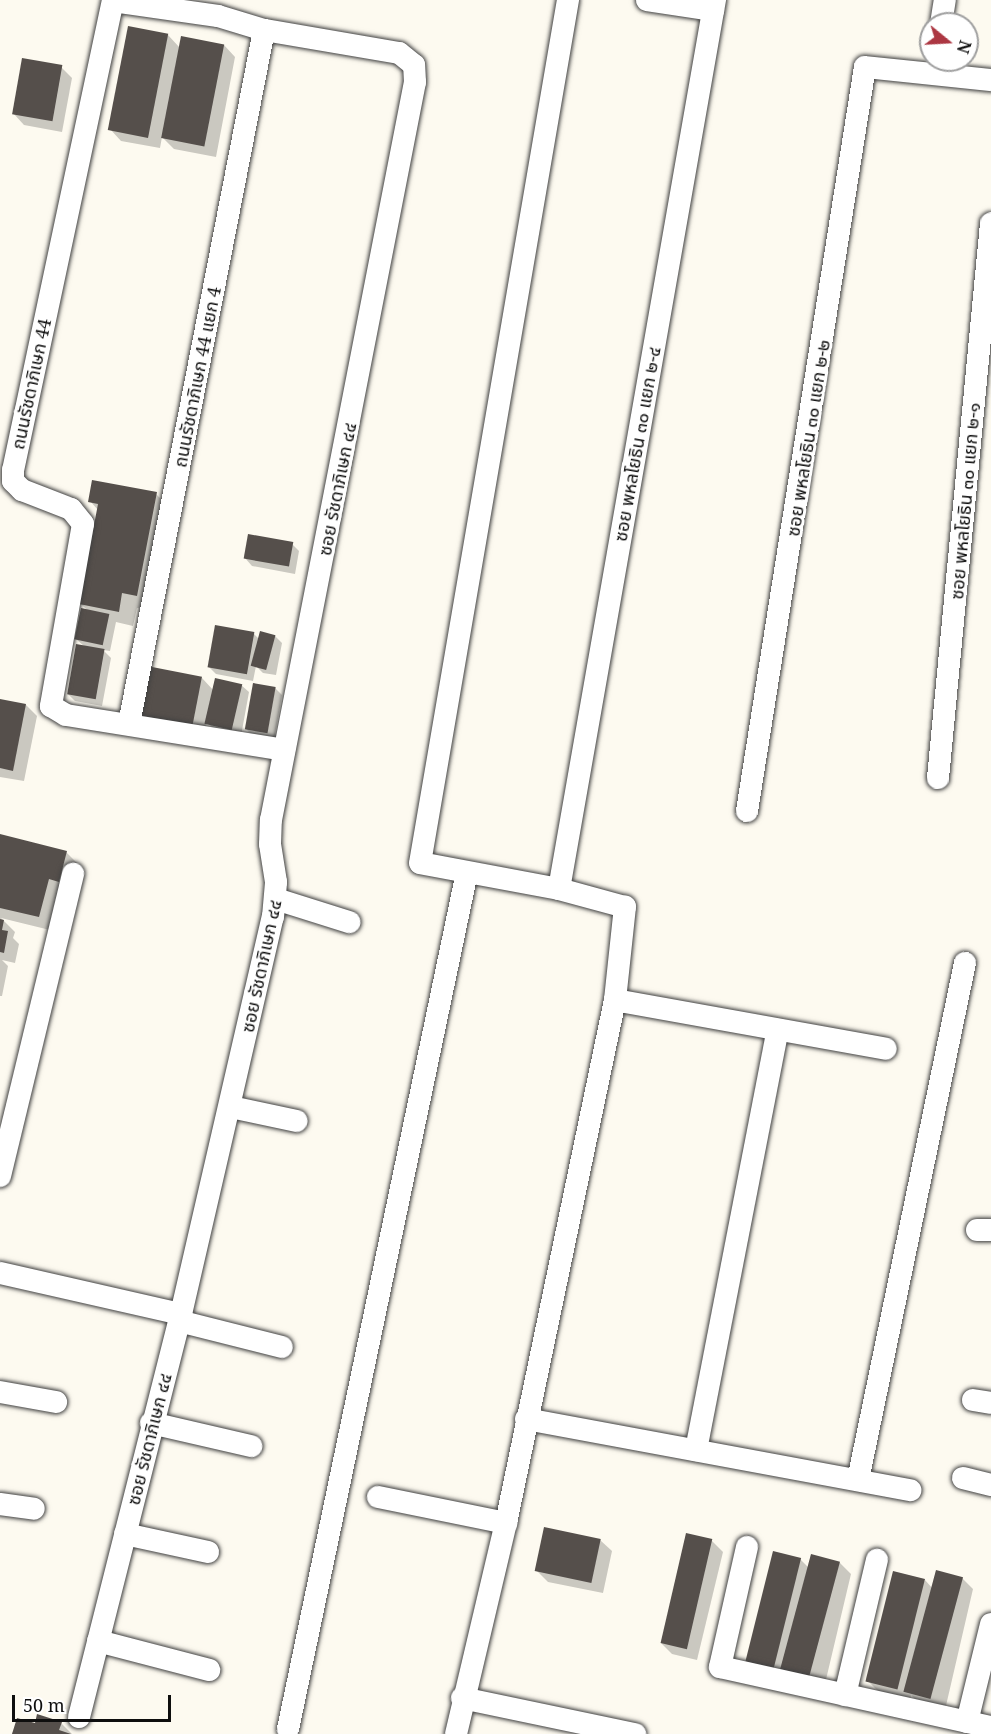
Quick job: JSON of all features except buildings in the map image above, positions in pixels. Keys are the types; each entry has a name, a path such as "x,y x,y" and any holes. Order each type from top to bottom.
{"street":[{"path":"456,1734 462,1698 506,1523 615,1000 626,907 559,888 420,862 568,0"},
{"path":"647,0 714,5"},
{"path":"113,1 220,8 264,30"},
{"name":"ถนนรัชดาภิเษก 44","path":"113,1 13,470 13,481 22,490 71,509 83,524 51,706 66,715 284,750"},
{"name":"ซอย พหลโยธิน ๓๐ แยก ๒-๔","path":"559,888 714,5"},
{"name":"ถนนรัชดาภิเษก 44 แยก 4","path":"129,724 264,30"},
{"name":"ซอย รัชดาภิเษก ๔๔","path":"79,1717 231,1107 276,899 270,844 284,750 366,344 415,82 414,65 399,53 264,30"},
{"name":"ซอย พหลโยธิน ๓๐ แยก ๒-๒","path":"747,811 866,64 919,66"},
{"path":"960,72 991,80"},
{"name":"ซอย พหลโยธิน ๓๐ แยก ๒-๑","path":"938,778 991,224"},
{"path":"288,1729 467,872"},
{"path":"0,1176 73,874"},
{"path":"276,899 350,922"},
{"path":"858,1480 965,963"},
{"path":"615,1000 886,1048"},
{"path":"696,1450 778,1030"},
{"path":"231,1107 297,1121"},
{"path":"0,1273 180,1318 282,1347"},
{"path":"0,1392 56,1402"},
{"path":"526,1419 910,1490"},
{"path":"151,1423 251,1446"},
{"path":"963,1478 991,1485"},
{"path":"378,1497 506,1523"},
{"path":"0,1504 34,1509"},
{"path":"125,1534 208,1551"},
{"path":"747,1547 720,1667 991,1727"},
{"path":"845,1695 877,1560"},
{"path":"967,1722 991,1624"},
{"path":"98,1641 209,1670"},
{"path":"462,1698 635,1734"}]}
